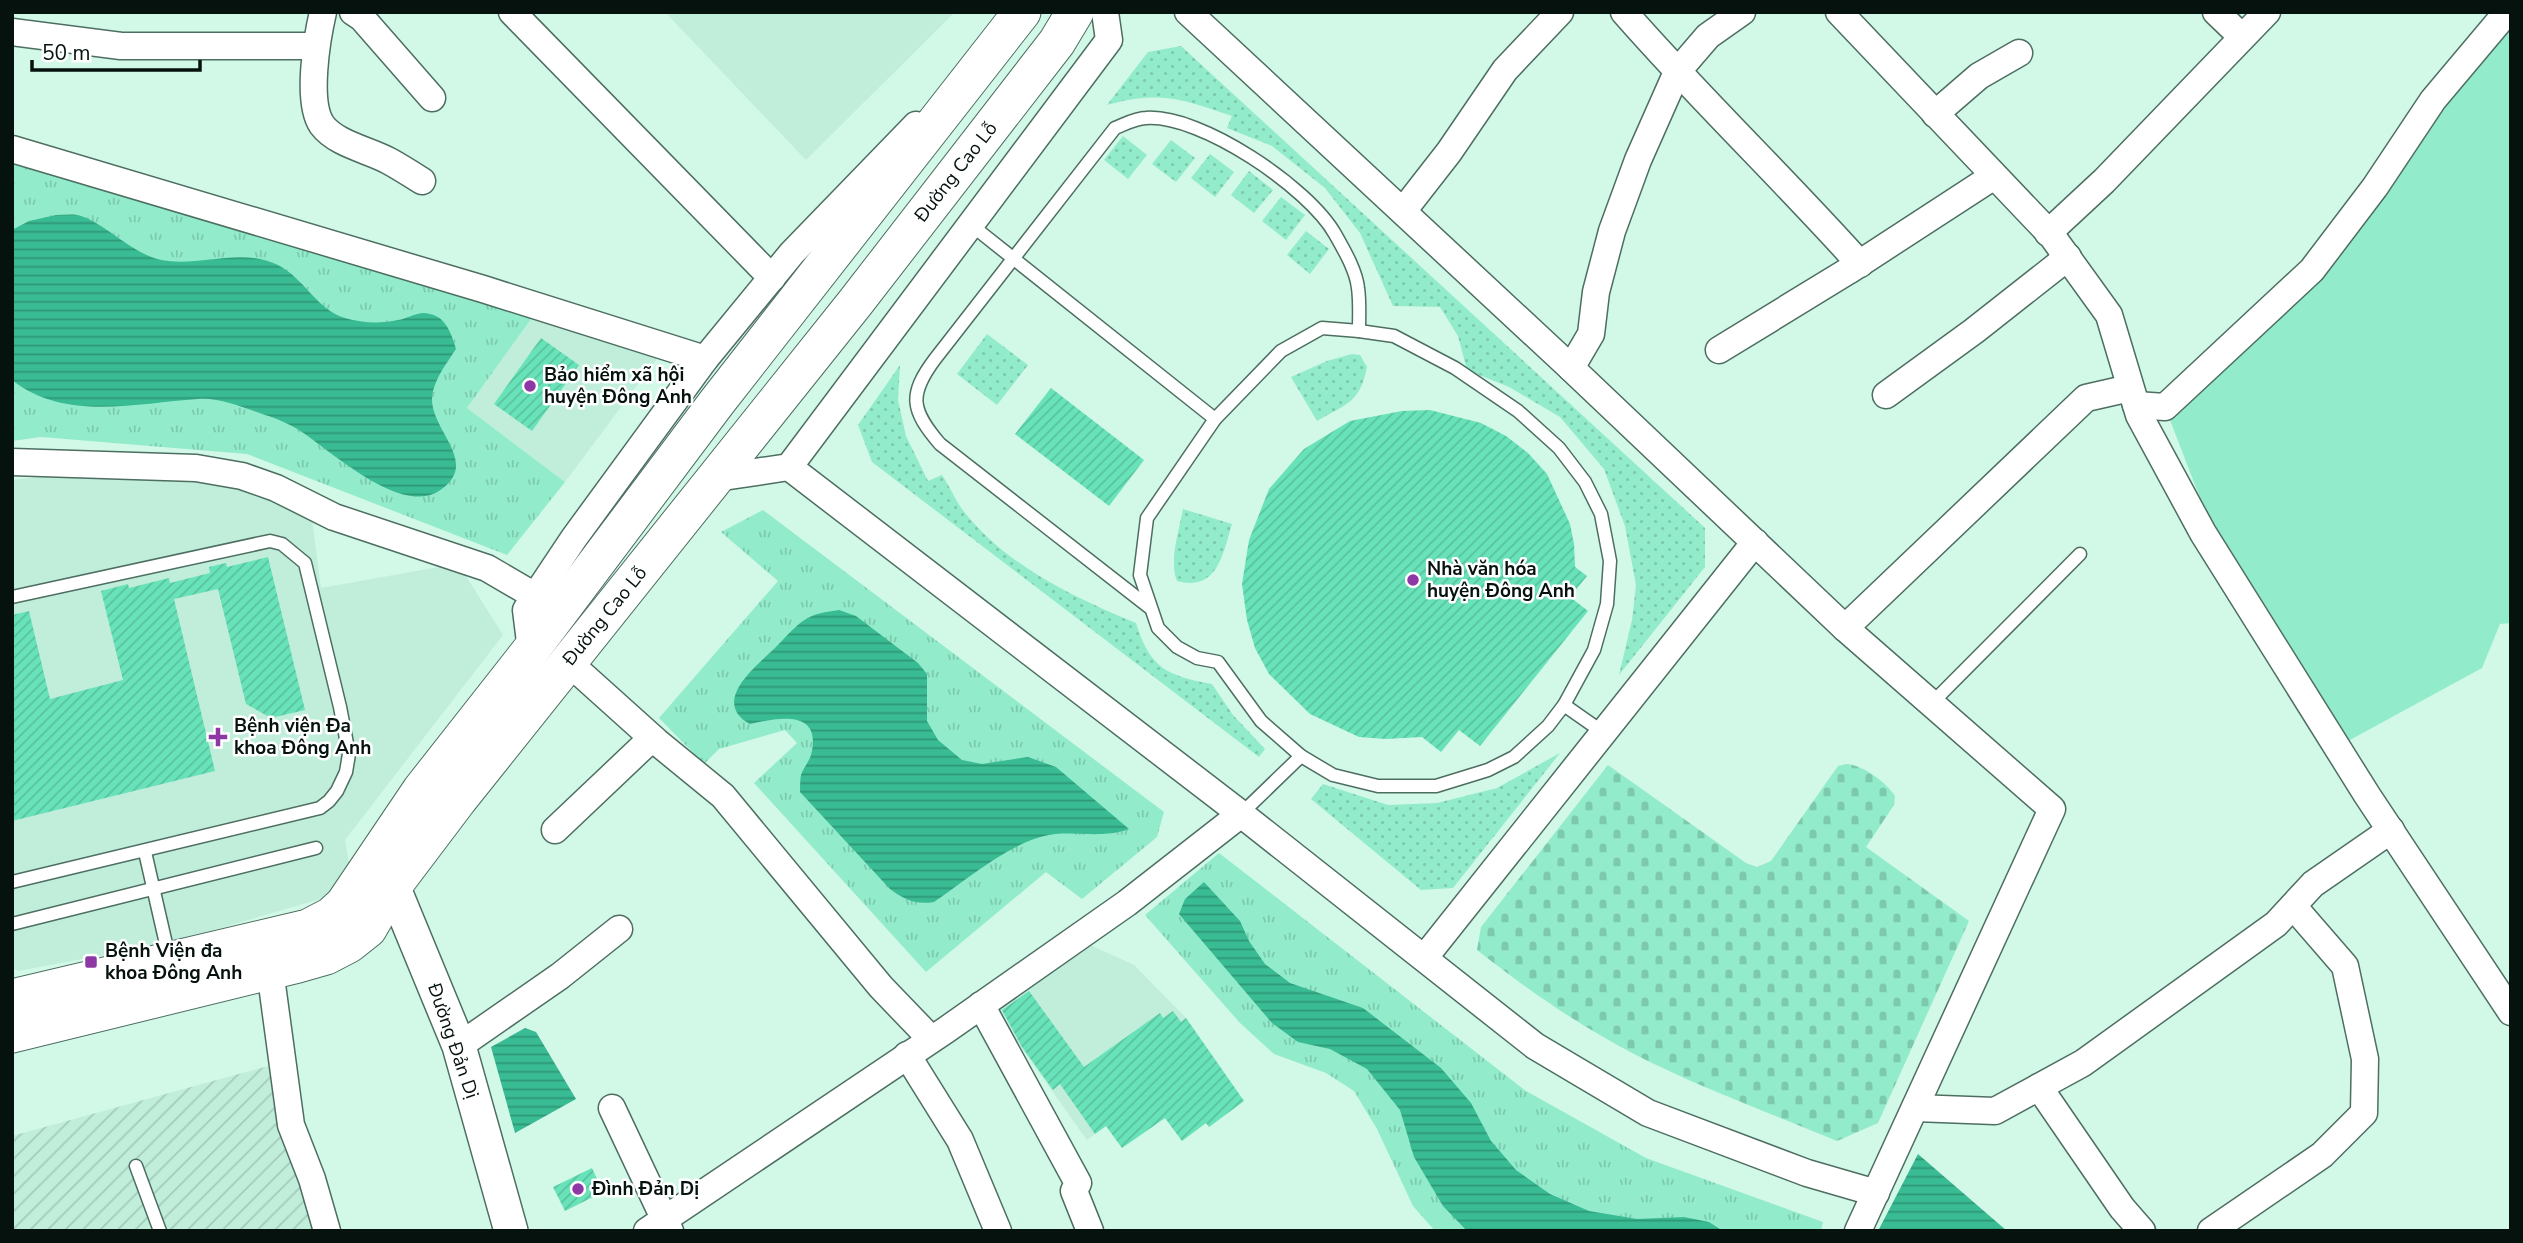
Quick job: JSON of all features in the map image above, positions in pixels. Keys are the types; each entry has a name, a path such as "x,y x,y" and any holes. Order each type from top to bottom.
{"main road":[{"name":"Đường Cao Lỗ","path":"12,1034 326,956 349,944 368,929 382,875 421,790 531,650 647,466 1022,12"},
{"name":"Đường Cao Lỗ","path":"12,998 307,928 331,916 382,875 458,800 716,478 1057,42 1075,12"}],"street":[{"path":"14,12 12,31 121,46 315,46"},
{"path":"323,12 315,46 315,111 323,126 337,137 388,160 422,181"},
{"path":"353,12 362,18 432,98"},
{"path":"512,12 772,278"},
{"path":"716,478 789,467 1109,40 1105,12"},
{"path":"1188,12 1571,368 1844,628 2052,809 1857,1231"},
{"path":"1403,211 1505,70 1560,12"},
{"path":"1624,12 1677,72 1808,206 1860,264"},
{"path":"1571,368 1591,334 1599,280 1612,231 1637,160 1677,72 1708,36 1742,12"},
{"path":"1839,12 2048,233 2109,315 2139,415 2203,533 2390,830 2511,1012"},
{"path":"2216,12 2242,37"},
{"path":"2048,233 2104,181 2267,12"},
{"path":"1844,628 2086,398 2133,396 2165,407 2312,270 2375,187 2493,17"},
{"path":"531,650 526,610 573,538 647,466 705,359 772,278 862,179 991,49"},
{"path":"1935,114 1979,76 2019,53"},
{"path":"12,149 705,359"},
{"path":"1719,350 1860,264 1994,176"},
{"path":"1886,395 1974,331 2068,257"},
{"path":"12,462 196,468 242,476 276,488 334,517 486,568 536,596"},
{"path":"789,467 1241,814 1535,1046 1648,1113 1807,1173 1876,1193"},
{"path":"1424,957 1755,542"},
{"path":"568,662 652,738 723,796 881,987 931,1039"},
{"path":"555,830 652,738"},
{"path":"612,1108 658,1227 1127,903 1241,814"},
{"path":"1915,1108 1995,1111 2083,1063 2276,924 2313,884 2390,830"},
{"name":"Đường Đản Dị","path":"382,875 459,1046 511,1231"},
{"path":"2211,1231 2322,1155 2364,1113 2365,1059 2345,966 2292,906"},
{"path":"459,1046 560,976 619,929"},
{"path":"270,970 291,1125 312,1179 327,1231"},
{"path":"981,1005 1078,1183 1074,1191 1090,1231"},
{"path":"907,1055 960,1140 998,1231"},
{"path":"2039,1087 2122,1208 2142,1231"}],"lane":[{"path":"1149,608 940,444 923,425 918,412 916,394 921,377 1115,128 1144,117 1177,121 1235,147 1295,189 1315,207 1334,232 1349,260 1358,287 1359,331"},
{"path":"970,224 1215,419"},
{"path":"1322,328 1359,331 1394,336 1455,368 1518,411 1559,448 1585,481 1601,514 1608,549 1610,561 1607,604 1594,650 1564,705 1548,726 1514,757 1488,770 1436,786 1378,786 1334,775 1301,756 1261,721 1218,663 1197,658 1177,647 1158,628 1140,575 1147,518 1215,419 1282,351 1322,328"},
{"path":"12,597 270,541 282,544 304,563 340,706 349,754 346,772 337,791 320,808 12,882"},
{"path":"1930,705 2080,554"},
{"path":"1564,705 1604,733"},
{"path":"1241,814 1301,756"},
{"path":"12,923 316,848"},
{"path":"145,852 170,960"},
{"path":"136,1166 160,1231"}],"shaded area":[{"path":"665,12 955,12 806,160"},
{"path":"56,215 86,218 157,259 187,261 248,257 278,265 296,278 326,308 345,318 378,322 424,313 442,320 456,349 438,378 432,397 433,410 455,458 456,469 451,480 439,491 423,496 405,495 366,477 299,430 274,418 223,401 198,399 126,406 78,406 33,393 12,380 12,230 29,221"},
{"path":"534,315 659,356 565,482 467,408"},
{"name":"Bệnh viện Đa khoa Đông Anh","path":"66,474 171,476 261,494 311,512 321,588 450,565 461,568 503,635 345,840 349,864 327,897 169,943 18,971 12,967 12,480"},
{"path":"839,610 856,616 918,663 927,674 927,721 938,740 962,760 982,764 1028,757 1056,767 1129,829 1102,834 1055,834 1039,837 992,861 934,902 911,901 890,889 800,792 801,775 811,755 813,740 810,729 804,723 784,719 750,724 739,715 734,705 740,684 796,627 811,616"},
{"path":"1204,882 1240,921 1249,941 1265,964 1290,983 1363,1008 1441,1068 1471,1103 1491,1141 1516,1170 1550,1194 1589,1211 1637,1219 1684,1217 1709,1222 1723,1231 1467,1231 1443,1206 1414,1157 1400,1110 1367,1069 1330,1049 1298,1042 1272,1023 1179,914 1185,899"},
{"path":"1090,945 1134,965 1186,1018 1244,1101 1209,1127 1206,1123 1182,1141 1165,1118 1122,1148 1106,1126 1087,1140 996,1012"},
{"path":"525,1028 536,1032 576,1099 515,1133 491,1047"},
{"path":"283,1062 330,1231 12,1231 12,1136"},
{"path":"1918,1154 2007,1231 1878,1231"}],"green space":[{"path":"2511,12 2511,623 2500,624 2482,668 2337,747 2230,576 2165,407 2312,270"},
{"path":"1181,46 1705,528 1705,567 1619,675 1632,620 1636,585 1625,526 1604,469 1560,417 1509,387 1467,370 1458,336 1440,307 1393,306 1360,233 1325,188 1272,146 1227,128 1232,116 1171,98 1142,98 1107,105 1148,52"},
{"path":"1123,136 1147,155 1128,179 1104,160"},
{"path":"1171,140 1195,158 1176,182 1152,164"},
{"path":"1210,154 1234,172 1215,197 1191,178"},
{"path":"12,163 44,170 534,315 467,408 565,482 507,555 247,454 41,437 12,441"},
{"path":"1249,171 1273,190 1254,213 1231,195"},
{"path":"1281,197 1305,215 1286,240 1262,221"},
{"path":"1306,231 1329,249 1310,274 1287,255"},
{"path":"987,334 1028,365 997,405 957,374"},
{"path":"1352,354 1360,355 1367,367 1360,388 1344,406 1317,421 1291,377 1327,361"},
{"path":"900,365 898,400 906,436 928,481 942,475 965,513 982,532 1022,565 1066,591 1136,623 1147,650 1162,667 1183,677 1212,684 1233,715 1265,749 1259,757 872,462 858,425"},
{"path":"1183,509 1232,524 1216,568 1202,581 1177,581 1174,564"},
{"path":"763,510 1164,812 1157,837 1082,899 1046,872 926,972 754,783 797,743 785,730 719,749 704,764 659,718 778,581 721,532"},
{"path":"1560,753 1453,888 1421,890 1311,799 1323,784 1388,805 1437,803 1497,788"},
{"path":"1846,764 1860,767 1874,775 1895,796 1894,805 1866,847 1969,921 1878,1123 1837,1141 1710,1089 1636,1055 1594,1032 1534,993 1477,950 1481,927 1608,765 1746,863 1757,867 1771,861 1838,766"},
{"path":"1219,853 1526,1091 1646,1158 1823,1222 1821,1231 1435,1231 1413,1206 1377,1129 1354,1091 1326,1073 1274,1054 1240,1023 1145,915"}],"building":[{"name":"Bảo hiểm xã hội huyện Đông Anh","path":"541,338 579,365 532,431 494,404"},
{"path":"1051,388 1144,460 1109,506 1015,434"},
{"name":"Nhà văn hóa huyện Đông Anh","path":"1430,410 1481,423 1506,436 1528,453 1547,474 1570,524 1575,567 1587,576 1570,597 1588,611 1480,746 1459,730 1441,752 1422,737 1359,737 1310,714 1269,674 1255,648 1247,620 1242,584 1249,540 1269,489 1304,449 1350,421 1402,411"},
{"path":"268,557 305,710 271,718 246,704 218,589 174,599 215,771 12,821 12,615 29,611 50,699 123,680 101,591 128,584 129,588 169,578 170,583 210,573 209,567 226,563 227,567"},
{"path":"1029,991 1084,1067 1160,1013 1163,1018 1173,1011 1181,1022 1186,1018 1244,1101 1209,1127 1206,1123 1182,1141 1165,1118 1122,1148 1106,1126 1095,1134 1060,1084 1053,1090 1022,1047 1002,1010"},
{"name":"Đình Đản Dị","path":"592,1168 603,1192 565,1211 553,1187"}],"place":[{"name":"Bảo hiểm xã hội huyện Đông Anh","path":"530,386"},
{"name":"Nhà văn hóa huyện Đông Anh","path":"1413,580"},
{"name":"Bệnh viện Đa khoa Đông Anh","path":"218,737"},
{"name":"Bệnh Viện đa khoa Đông Anh","path":"91,962"},
{"name":"Đình Đản Dị","path":"578,1189"}]}
